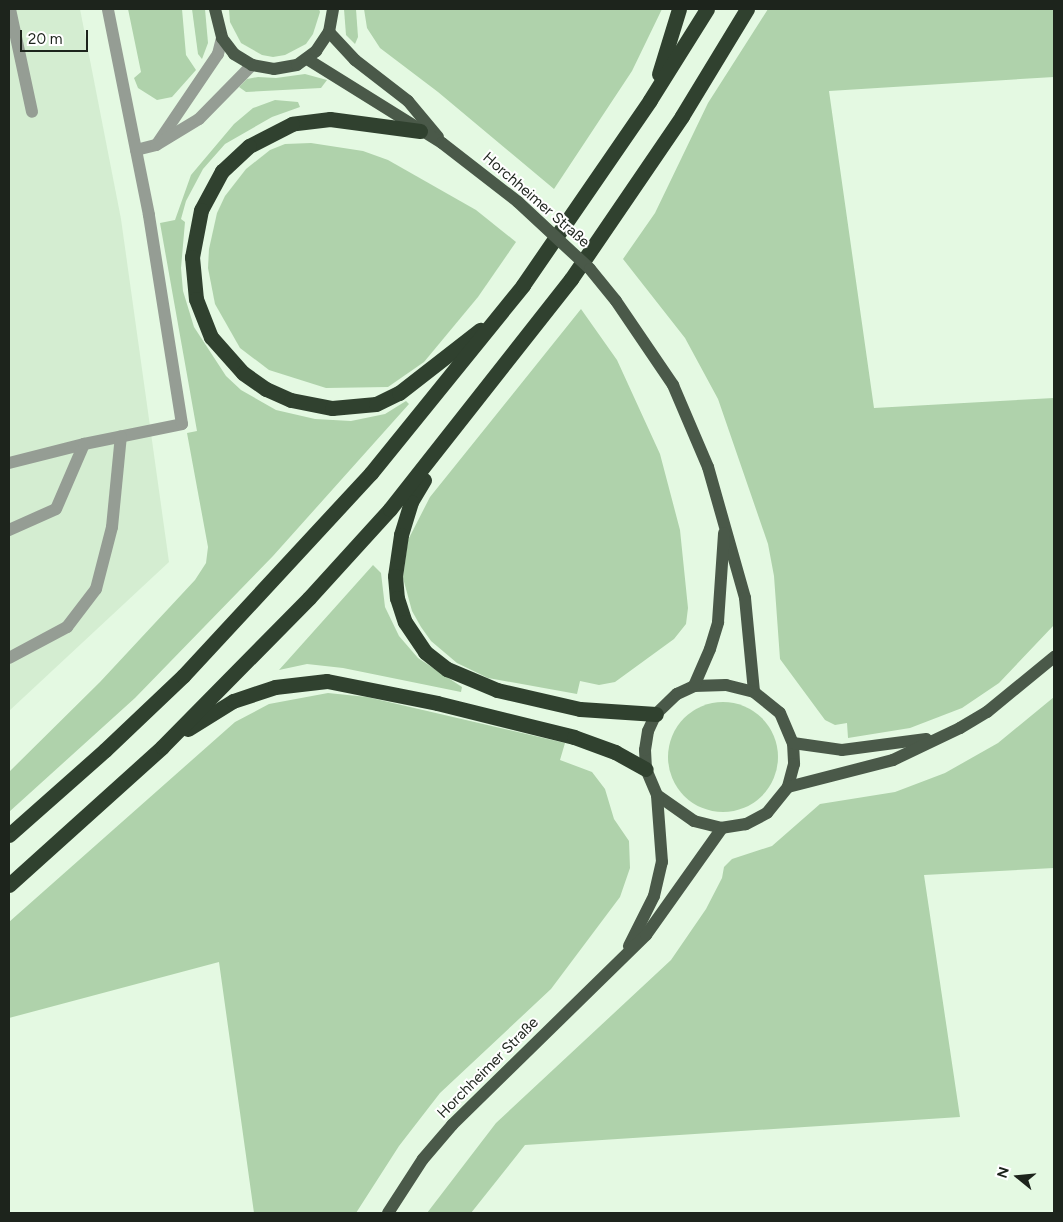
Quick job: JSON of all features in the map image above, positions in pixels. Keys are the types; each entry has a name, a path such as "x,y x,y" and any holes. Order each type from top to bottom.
{"highway":[{"path":"650,100 680,9"},
{"path":"9,835 106,750 261,595 371,473 503,312 580,206 707,9"},
{"path":"9,885 162,747 309,598 390,510 449,438 588,256 682,116 747,9"},
{"path":"420,131 346,119 309,121 274,131 238,155 210,190 195,234 192,278 196,299 211,337 236,367 266,389 309,404 351,408 376,404 399,393 503,312"},
{"path":"449,438 411,502 401,535 395,576 396,598 405,622 426,652 447,669 497,690 580,709 656,714"},
{"path":"162,747 233,701 276,687 327,681 437,703 574,737 615,752 646,769"}],"main road":[{"path":"215,9 222,38 234,54 252,65 280,68 307,59 316,51 329,32 333,9"},
{"name":"Horchheimer Straße","path":"329,32 355,60 408,101 442,143"},
{"name":"Horchheimer Straße","path":"307,59 442,143 518,202 579,258 616,301 673,385 708,467 745,598 754,692"},
{"name":"Horchheimer Straße","path":"694,686 710,649 718,622 725,523"},
{"path":"788,788 893,760 941,737 987,712 1054,657"},
{"path":"726,685 754,692 780,713 793,743 794,764 788,788 776,804 757,819 722,828 694,821 657,795 646,769 645,750 648,731 656,714 677,694 694,686 726,685"},
{"path":"793,743 842,750 941,737"},
{"name":"Horchheimer Straße","path":"623,957 654,896 659,879 663,845 657,795"},
{"name":"Horchheimer Straße","path":"388,1213 423,1159 452,1125 623,957 666,910 722,828"}],"lane":[{"path":"10,9 32,112"},
{"path":"9,462 182,424 136,150 108,9"},
{"path":"156,145 218,54 222,38"},
{"path":"136,150 156,145 199,119 252,65"},
{"path":"9,658 67,627 96,589 112,527 121,436"},
{"path":"9,530 56,509 84,444"}],"shaded area":[{"path":"9,9 80,9 121,219 169,562 9,711"},
{"path":"128,9 182,9 186,55 196,70 172,97 157,100 138,88 134,78 141,72"},
{"path":"192,9 205,9 208,43 202,59 198,54"},
{"path":"229,9 319,9 320,12 313,34 306,44 285,55 273,57 262,55 241,43 230,22"},
{"path":"344,9 356,9 358,37 355,44 346,35"},
{"path":"364,9 662,9 632,71 554,189 438,92 380,48 367,28"},
{"path":"768,9 1054,9 1054,77 829,91 874,408 1054,398 1054,625 999,683 962,708 910,728 848,738 847,723 835,725 825,720 780,659 774,576 768,544 718,399 685,338 623,259 655,213 708,103"},
{"path":"305,74 327,80 321,88 246,92 239,87 247,79"},
{"path":"275,100 298,102 300,107 272,117 225,144 203,169 186,201 181,219 185,222 181,268 183,291 194,327 226,376 241,390 276,410 315,419 351,421 385,414 406,401 409,404 273,556 135,698 9,812 9,772 100,682 195,580 206,563 208,547 187,433 197,431 160,223 175,220 191,175 234,124 253,108"},
{"path":"311,143 363,151 388,160 476,210 516,242 478,297 424,362 388,387 326,388 269,370 240,348 215,304 208,268 209,249 217,213 225,196 246,169 270,150 285,144"},
{"path":"581,309 617,360 660,454 680,530 688,608 686,624 674,639 615,682 599,685 580,681 577,694 488,678 457,663 431,641 421,627 412,611 403,578 408,540 430,497"},
{"path":"373,565 381,573 385,607 399,636 418,658 462,687 461,692 343,668 307,664 279,670"},
{"path":"328,693 367,697 565,743 560,760 592,772 605,789 614,819 629,841 630,868 620,897 551,989 440,1093 399,1146 356,1213 254,1213 219,962 9,1018 9,922 235,722 269,704"},
{"path":"1054,697 1054,868 924,875 960,1117 525,1145 471,1213 427,1213 496,1123 671,960 706,909 722,878 724,867 732,859 772,846 820,804 895,792 945,773 998,743"},
{"path":"723,702 744,706 762,718 774,736 778,757 774,778 762,796 744,808 723,812 702,808 684,796 672,778 668,757 672,736 684,718 702,706"}]}
